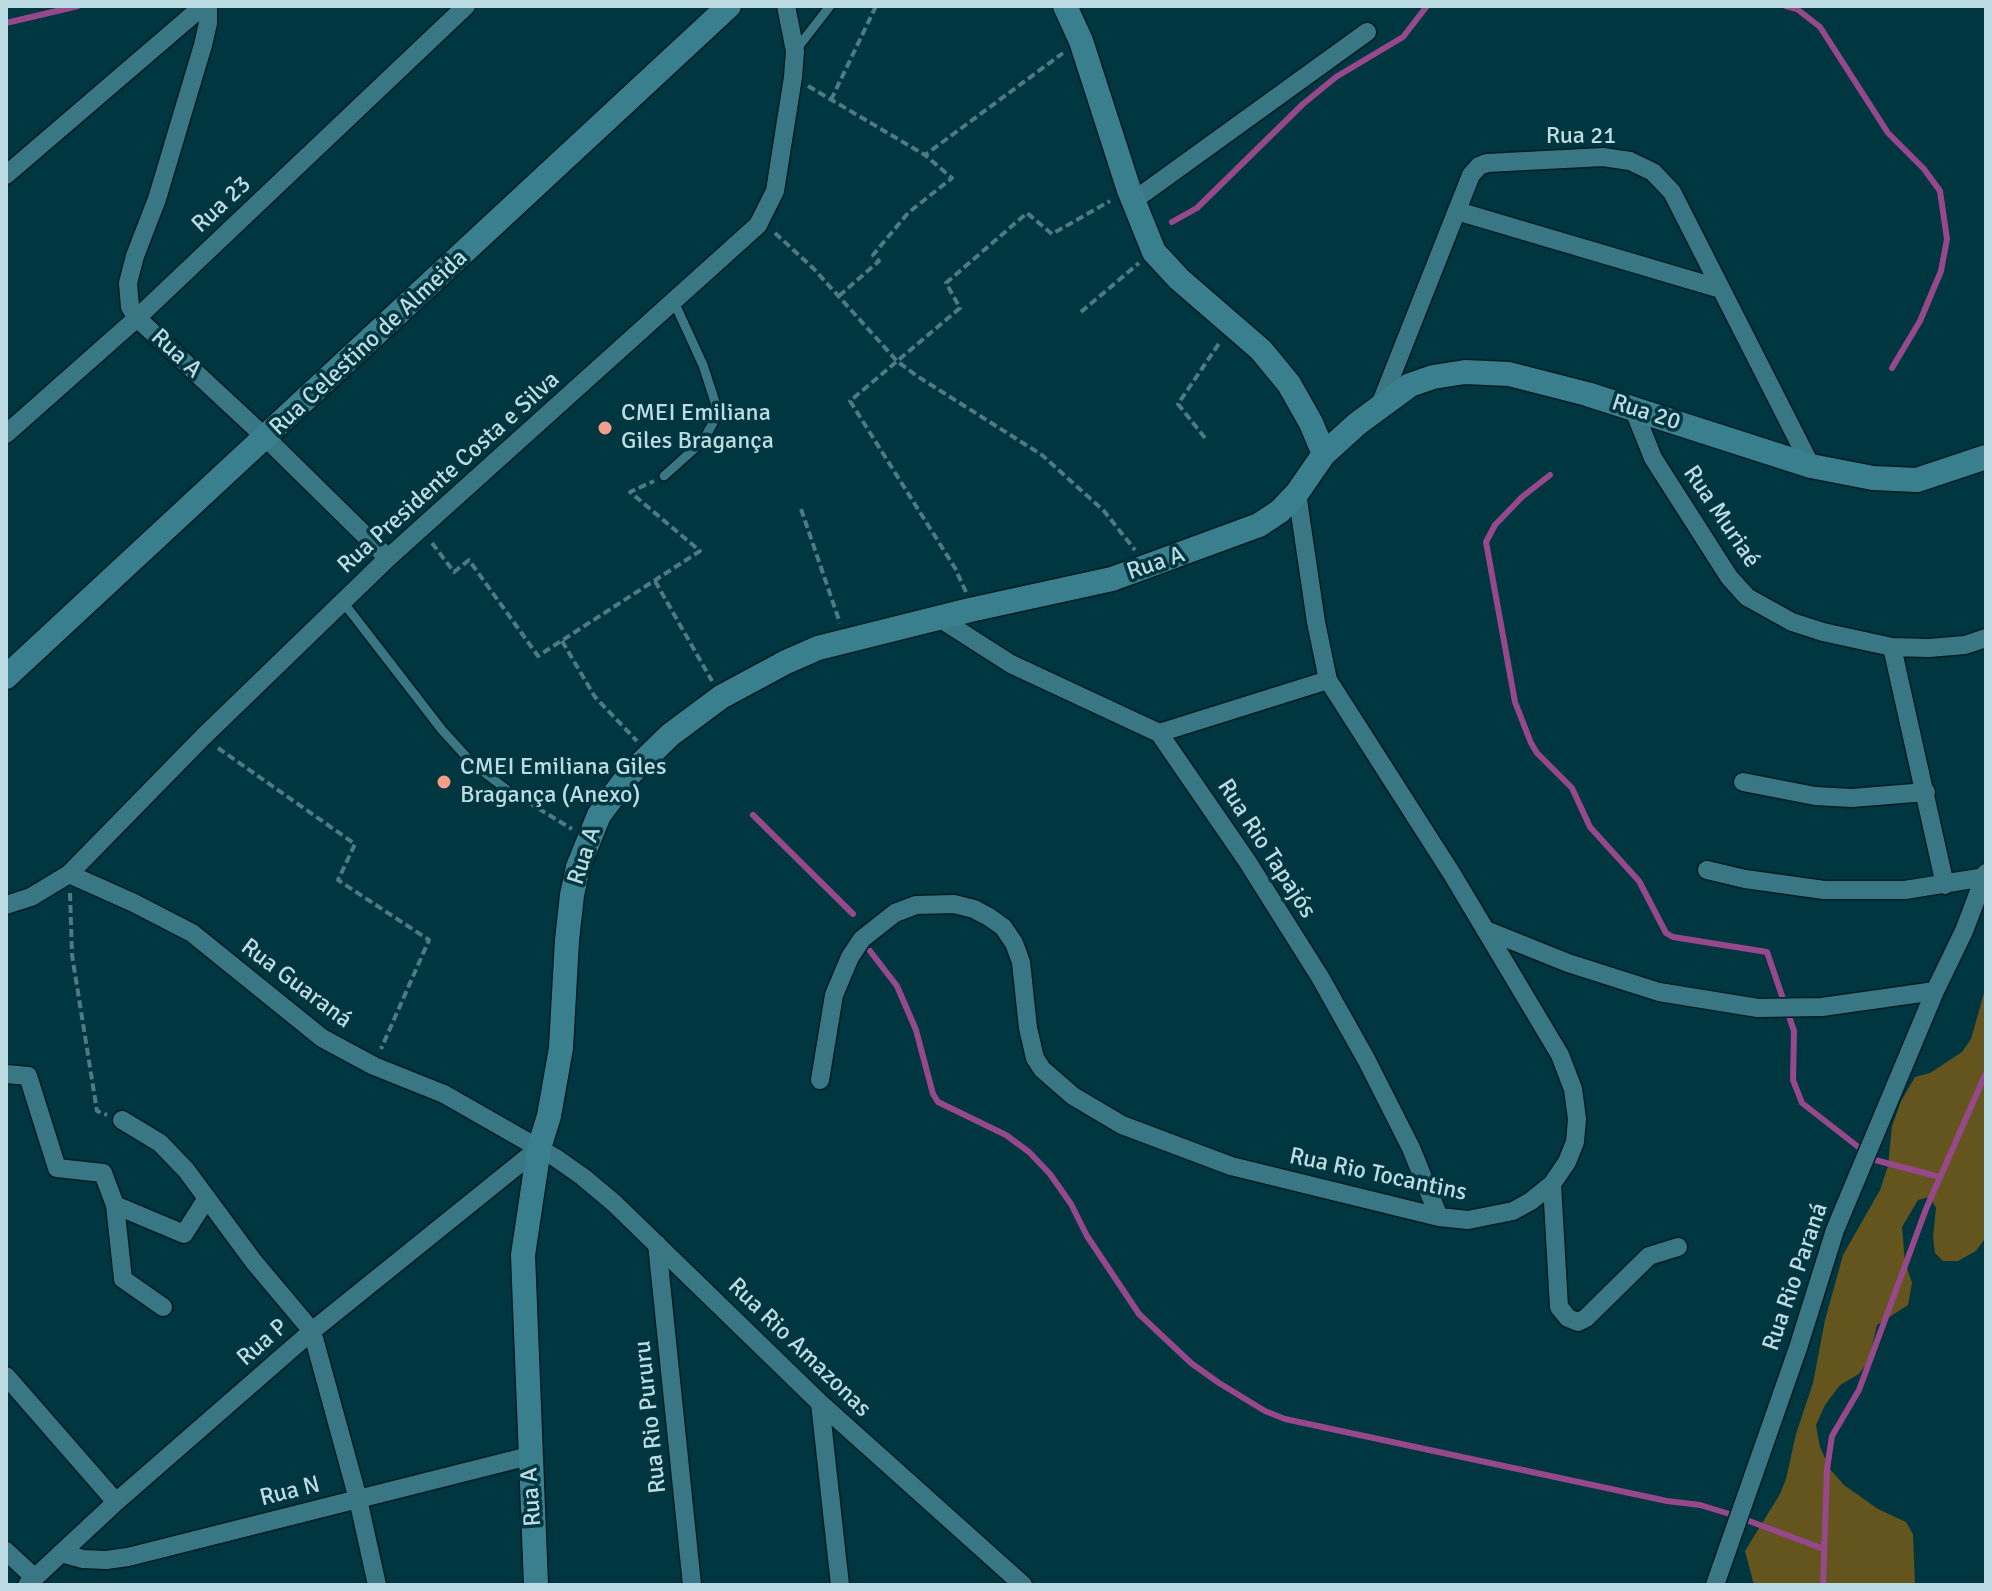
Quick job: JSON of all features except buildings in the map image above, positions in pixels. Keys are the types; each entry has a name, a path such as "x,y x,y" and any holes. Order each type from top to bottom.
{"street":[{"path":"6,175 205,6"},
{"path":"137,318 130,307 128,283 157,199 203,45 205,6"},
{"name":"Rua 23","path":"6,434 137,318 466,6"},
{"name":"Rua Celestino de Almeida","path":"6,677 729,6"},
{"name":"Rua Presidente Costa e Silva","path":"6,905 31,897 69,874 203,737 388,558 743,241 761,221 775,191 793,77 795,51 786,6"},
{"path":"1071,9 1131,195 1154,252 1179,279 1261,350 1289,384 1324,454"},
{"path":"1131,195 1367,32"},
{"name":"Rua 21","path":"1380,405 1471,175 1479,166 1487,163 1603,157 1630,161 1653,172 1672,192 1811,466"},
{"path":"1457,211 1721,289"},
{"name":"Rua A","path":"137,318 266,438 388,558"},
{"name":"Rua 20","path":"1324,454 1380,405 1410,385 1433,377 1465,372 1509,374 1633,408 1811,466 1873,478 1917,480 1986,457"},
{"name":"Rua Muriaé","path":"1633,408 1653,458 1729,577 1747,597 1792,622 1892,647 1965,645 1986,638"},
{"name":"Rua A","path":"536,1585 523,1255 539,1148 549,1116 561,1048 572,895 588,838 612,795 649,753 721,697 786,662 846,640 1112,579 1259,525 1280,511 1297,493 1324,454"},
{"name":"Rua Rio Tocantins","path":"820,1080 834,995 850,957 862,939 877,925 905,909 916,905 954,904 989,917 1003,927 1014,943 1021,962 1028,1028 1035,1058 1050,1078 1073,1096 1122,1125 1231,1166 1439,1217 1468,1220 1513,1211 1552,1184 1567,1162 1575,1142 1577,1119 1573,1089 1560,1055 1486,930 1328,680 1297,493"},
{"path":"939,618 1011,664 1159,733 1328,680"},
{"path":"1892,647 1945,885"},
{"name":"Rua Rio Tapajós","path":"1159,733 1247,861 1320,977 1411,1148 1439,1217"},
{"path":"1743,782 1815,796 1852,798 1926,792"},
{"path":"1707,870 1758,882 1824,890 1905,890 1945,885 1985,875"},
{"name":"Rua Guaraná","path":"69,874 192,933 322,1038 374,1066 444,1094 539,1148"},
{"name":"Rua Rio Paraná","path":"1718,1582 1835,1230 1935,991 1964,931 1985,875"},
{"path":"1486,930 1568,963 1659,992 1758,1008 1822,1007 1935,991"},
{"path":"6,1074 28,1076 57,1168 103,1173 115,1205 123,1279 163,1307"},
{"path":"122,1120 160,1143 186,1170 254,1262 312,1331 358,1499 377,1585"},
{"name":"Rua Rio Amazonas","path":"539,1148 583,1177 657,1244 820,1403 1023,1585"},
{"name":"Rua P","path":"31,1581 116,1502 312,1331 539,1148"},
{"path":"1552,1184 1559,1307 1568,1318 1578,1322 1586,1318 1649,1256 1678,1247"},
{"path":"115,1205 184,1234 207,1198"},
{"name":"Rua Rio Pururu","path":"657,1244 692,1585"},
{"path":"6,1376 116,1502"},
{"path":"820,1403 840,1585"},
{"name":"Rua N","path":"61,1553 83,1559 128,1557 529,1456"},
{"path":"6,1551 31,1581"}],"lane":[{"path":"795,51 830,6"},
{"path":"664,476 703,441 717,408 709,379 674,302"},
{"path":"343,602 442,730 473,764 506,789"}],"path":[{"path":"831,100 876,6"},
{"path":"925,155 1081,41"},
{"path":"793,77 925,155 952,178 908,213 873,255 879,261 839,296"},
{"path":"970,610 965,588 955,568 850,401 960,308 946,283 1027,213 1052,234 1131,195"},
{"path":"761,221 814,269 897,361 1042,455 1104,511 1147,567"},
{"path":"1081,312 1154,252"},
{"path":"1205,438 1178,404 1233,324"},
{"path":"421,528 454,572 469,560 538,656 700,551 630,492 664,476"},
{"path":"801,509 846,640"},
{"path":"655,580 721,697"},
{"path":"562,641 595,697 649,753"},
{"path":"203,737 355,844 338,880 429,940 374,1066"},
{"path":"506,789 588,838"},
{"path":"69,874 72,955 97,1111 122,1120"}],"shaded area":[{"path":"1986,986 1986,1237 1976,1251 1958,1261 1943,1261 1935,1253 1936,1208 1930,1197 1918,1200 1902,1227 1905,1262 1912,1283 1908,1305 1877,1325 1869,1360 1859,1374 1840,1385 1825,1405 1816,1425 1820,1447 1830,1469 1844,1485 1878,1509 1906,1522 1913,1534 1915,1585 1754,1585 1745,1551 1786,1479 1796,1434 1813,1383 1825,1320 1843,1255 1880,1190 1888,1166 1892,1126 1901,1101 1915,1077 1930,1073 1962,1052 1971,1039"}],"waterway":[{"path":"6,23 78,6"},
{"path":"1172,222 1197,208 1303,104 1336,77 1403,37 1427,6"},
{"path":"1786,6 1797,9 1820,27 1888,133 1924,169 1940,191 1947,239 1941,271 1920,321 1892,368"},
{"path":"1550,475 1522,497 1495,525 1486,542 1515,702 1531,743 1572,788 1590,827 1639,881 1666,933 1673,937 1767,952 1794,1031 1793,1080 1802,1103 1875,1160 1940,1177"},
{"path":"753,815 853,914"},
{"path":"870,951 897,986 916,1030 933,1094 938,1102 1006,1135 1029,1152 1050,1174 1071,1204 1087,1236 1139,1314 1191,1363 1219,1383 1265,1411 1285,1419 1667,1501 1700,1505 1824,1549"},
{"path":"1823,1585 1827,1469 1832,1436 1859,1390 1926,1209 1986,1073"}],"place":[{"name":"CMEI Emiliana Giles Bragança","path":"605,428"},
{"name":"CMEI Emiliana Giles Bragança (Anexo)","path":"444,782"}]}
